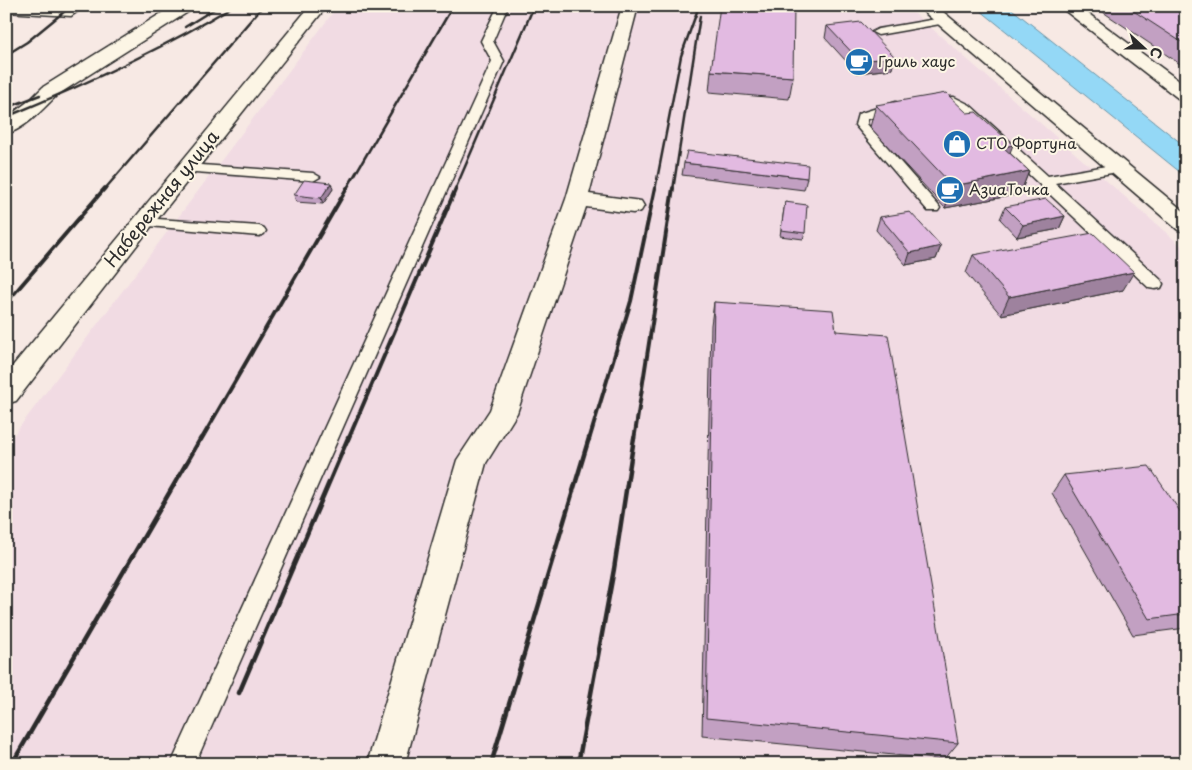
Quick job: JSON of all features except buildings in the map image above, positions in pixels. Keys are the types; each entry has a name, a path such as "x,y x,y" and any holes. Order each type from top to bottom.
{"street":[{"path":"6,128 50,91 186,6"},
{"name":"Набережная улица","path":"6,394 142,222 319,6"},
{"path":"386,764 472,460 503,413 577,199 630,6"},
{"path":"925,6 1186,225"},
{"path":"1067,6 1185,93"},
{"path":"577,199 633,206"}],"lane":[{"path":"6,9 71,14 80,6"},
{"path":"183,764 498,61 487,41 503,6"},
{"path":"878,32 942,21"},
{"path":"933,208 864,131 861,125 862,117 888,107 938,100 954,101 966,108 1155,284"},
{"path":"187,168 313,177"},
{"path":"1045,181 1118,168"},
{"path":"142,222 259,231"}],"shaded area":[{"path":"338,6 906,6 1186,250 1186,764 6,764 6,445"}],"water":[{"path":"975,6 1008,6 1186,147 1186,177"}],"railway":[{"path":"6,55 27,42 71,6"},
{"path":"185,27 219,6"},
{"path":"6,117 122,66 233,6"},
{"path":"104,190 263,6"},
{"path":"346,190 453,6"},
{"path":"455,190 534,6"},
{"path":"655,190 681,56 699,6"},
{"path":"673,190 700,16"},
{"path":"6,108 40,95"},
{"path":"6,303 105,188"},
{"path":"201,440 347,188"},
{"path":"348,440 456,188"},
{"path":"589,440 631,301 655,188"},
{"path":"634,440 673,188"},
{"path":"12,764 201,438"},
{"path":"239,693 348,438"},
{"path":"491,764 589,438"},
{"path":"578,764 614,569 634,438"}],"place":[{"name":"Гриль хаус","path":"859,62"},
{"name":"СТО Фортуна","path":"957,144"},
{"name":"АзиаТочка","path":"950,190"}]}
